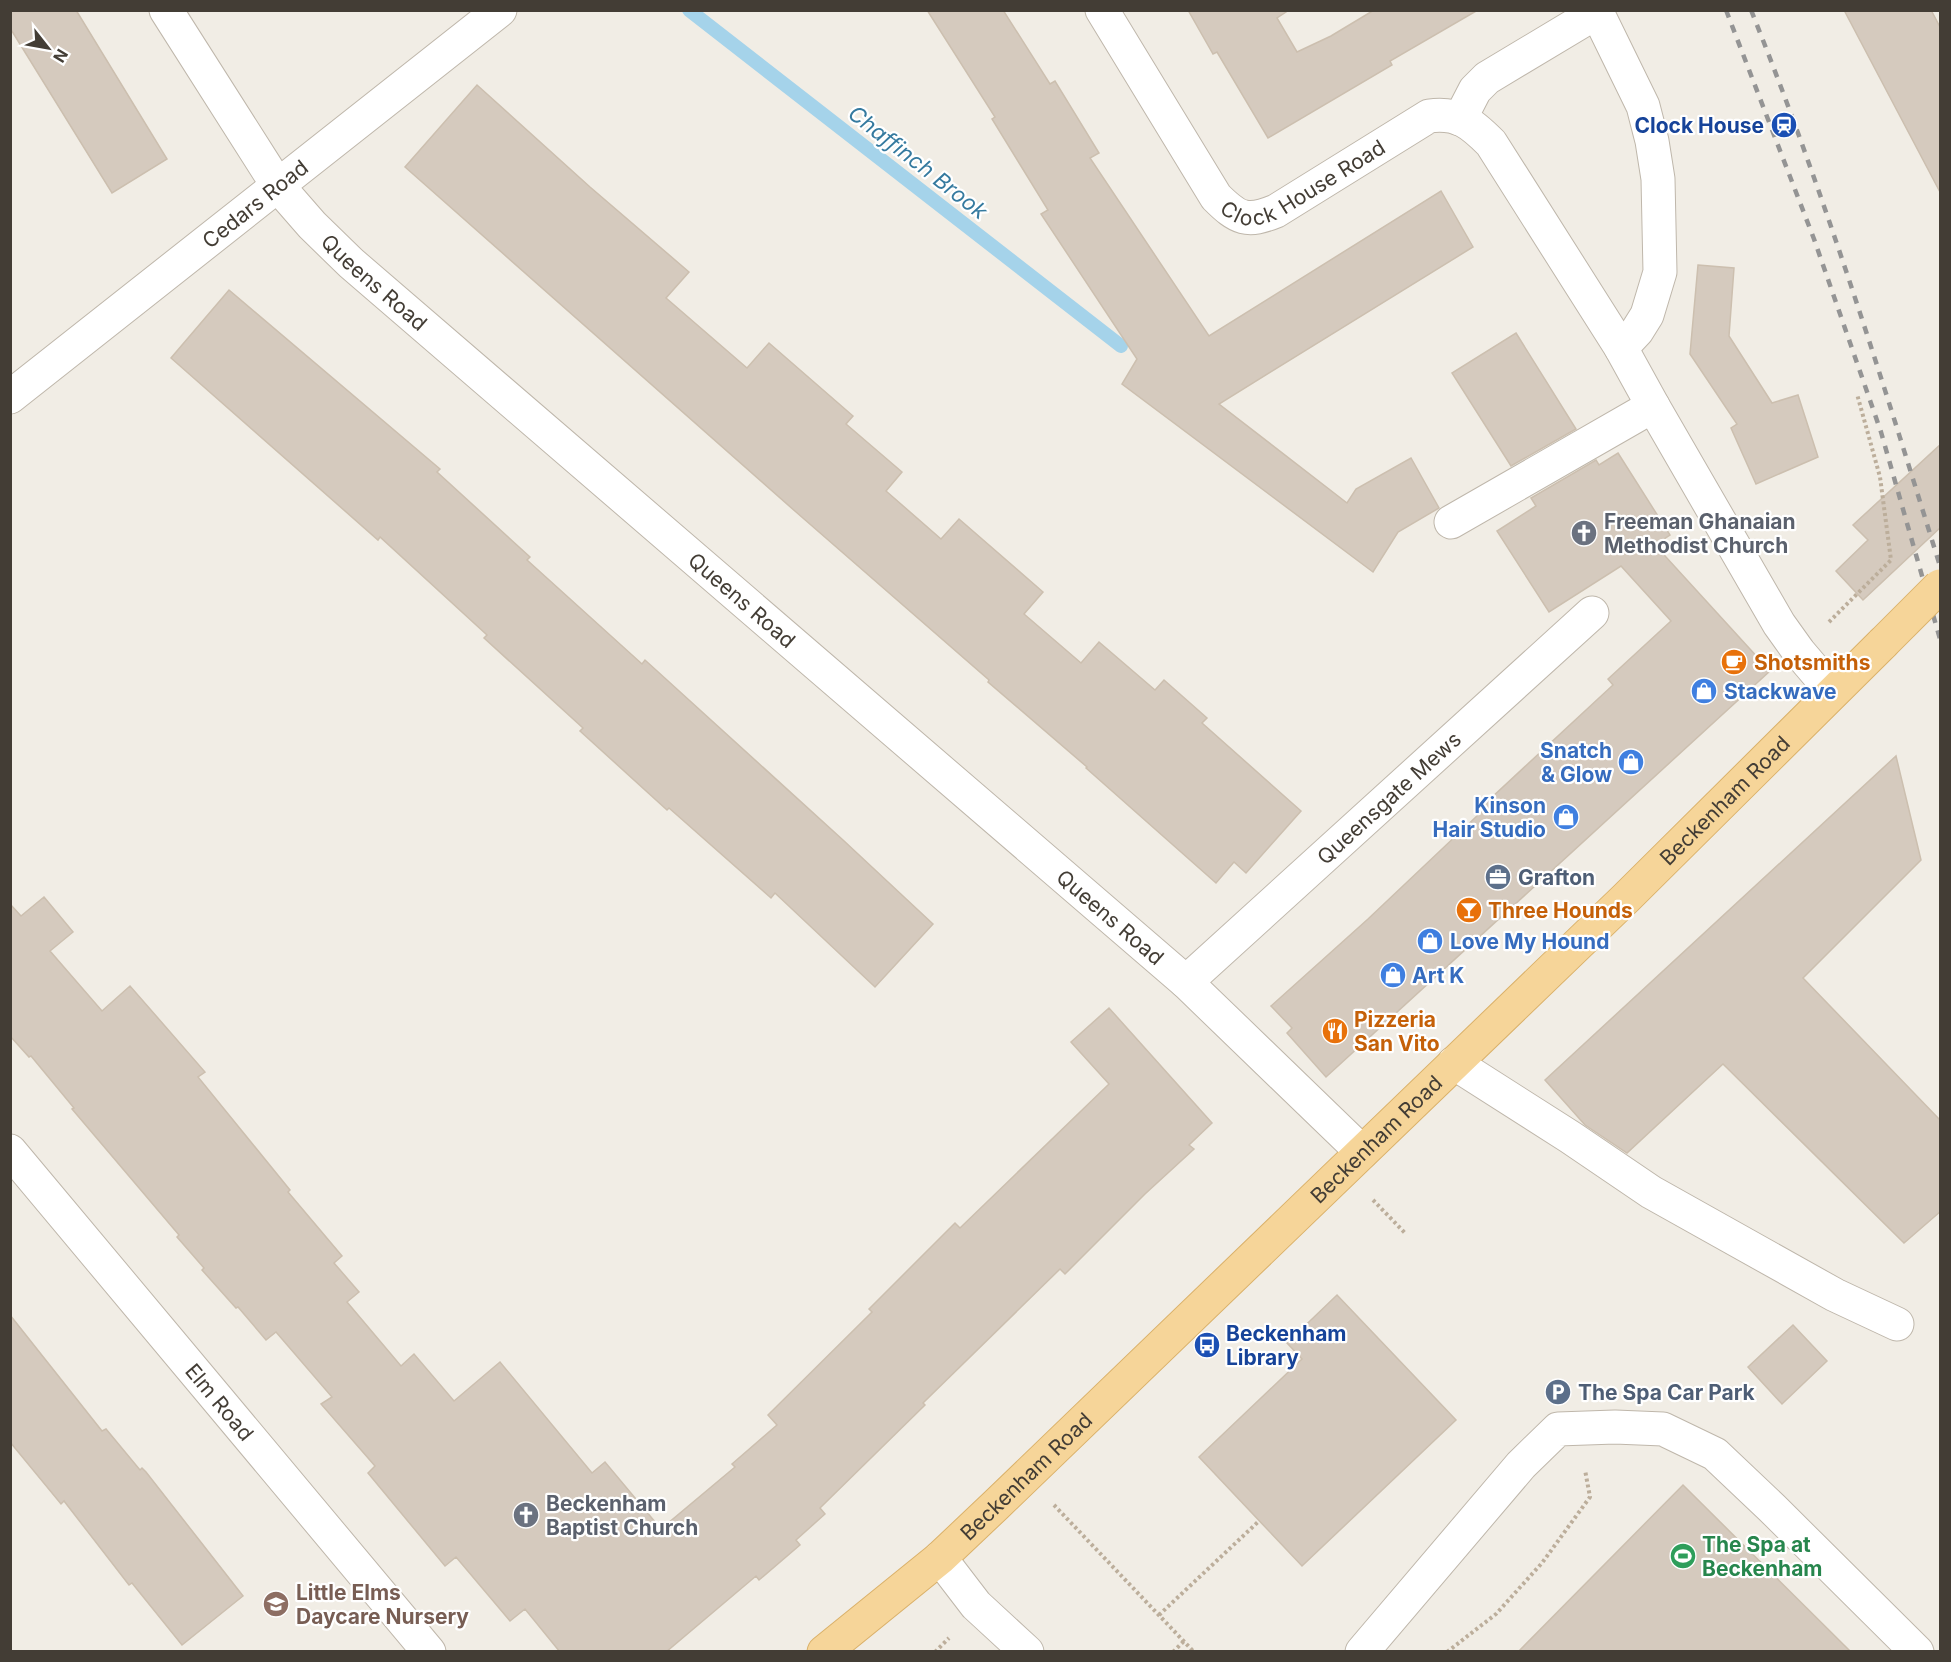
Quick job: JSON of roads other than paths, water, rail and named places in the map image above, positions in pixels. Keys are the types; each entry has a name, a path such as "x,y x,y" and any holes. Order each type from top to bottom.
{"main road":[{"name":"Beckenham Road","path":"824,1652 940,1558 1027,1476 1626,898 1941,586"}],"street":[{"name":"Queens Road","path":"166,10 278,186 312,225 351,263 1186,982 1362,1152"},
{"name":"Cedars Road","path":"10,397 500,10"},
{"name":"Clock House Road","path":"1102,10 1216,197 1228,210 1243,217 1258,218 1276,211 1429,116 1446,114 1476,128 1491,143 1621,348 1779,624 1833,692"},
{"path":"1460,119 1475,90 1487,78 1596,11 1642,106 1652,141 1658,179 1660,272 1647,315 1637,331 1621,348"},
{"path":"1451,522 1653,406"},
{"name":"Queensgate Mews","path":"1186,982 1593,613"},
{"path":"1454,1064 1570,1137 1651,1192 1824,1289 1897,1324"},
{"name":"Elm Road","path":"10,1152 429,1652"},
{"path":"1362,1652 1521,1465 1558,1429 1615,1427 1663,1429 1715,1454 1917,1652"},
{"path":"940,1558 976,1605 1027,1652"},
{"path":"981,1609 992,1652"}],"waterway":[{"name":"Chaffinch Brook","path":"689,10 1121,346"}],"railway":[{"path":"1726,10 1814,239 1881,432 1940,639"},
{"path":"1751,10 1828,217 1940,566"}],"place":[{"name":"Clock House","path":"1784,125"},
{"name":"Freeman Ghanaian Methodist Church","path":"1584,533"},
{"name":"Shotsmiths","path":"1734,662"},
{"name":"Stackwave","path":"1704,691"},
{"name":"Snatch & Glow","path":"1631,762"},
{"name":"Kinson Hair Studio","path":"1566,817"},
{"name":"Grafton","path":"1498,877"},
{"name":"Three Hounds","path":"1469,910"},
{"name":"Love My Hound","path":"1430,941"},
{"name":"Art K","path":"1393,975"},
{"name":"Pizzeria San Vito","path":"1335,1031"},
{"name":"Beckenham Library","path":"1207,1345"},
{"name":"The Spa Car Park","path":"1558,1392"},
{"name":"Beckenham Baptist Church","path":"526,1515"},
{"name":"The Spa at Beckenham","path":"1683,1556"},
{"name":"Little Elms Daycare Nursery","path":"276,1604"}]}
